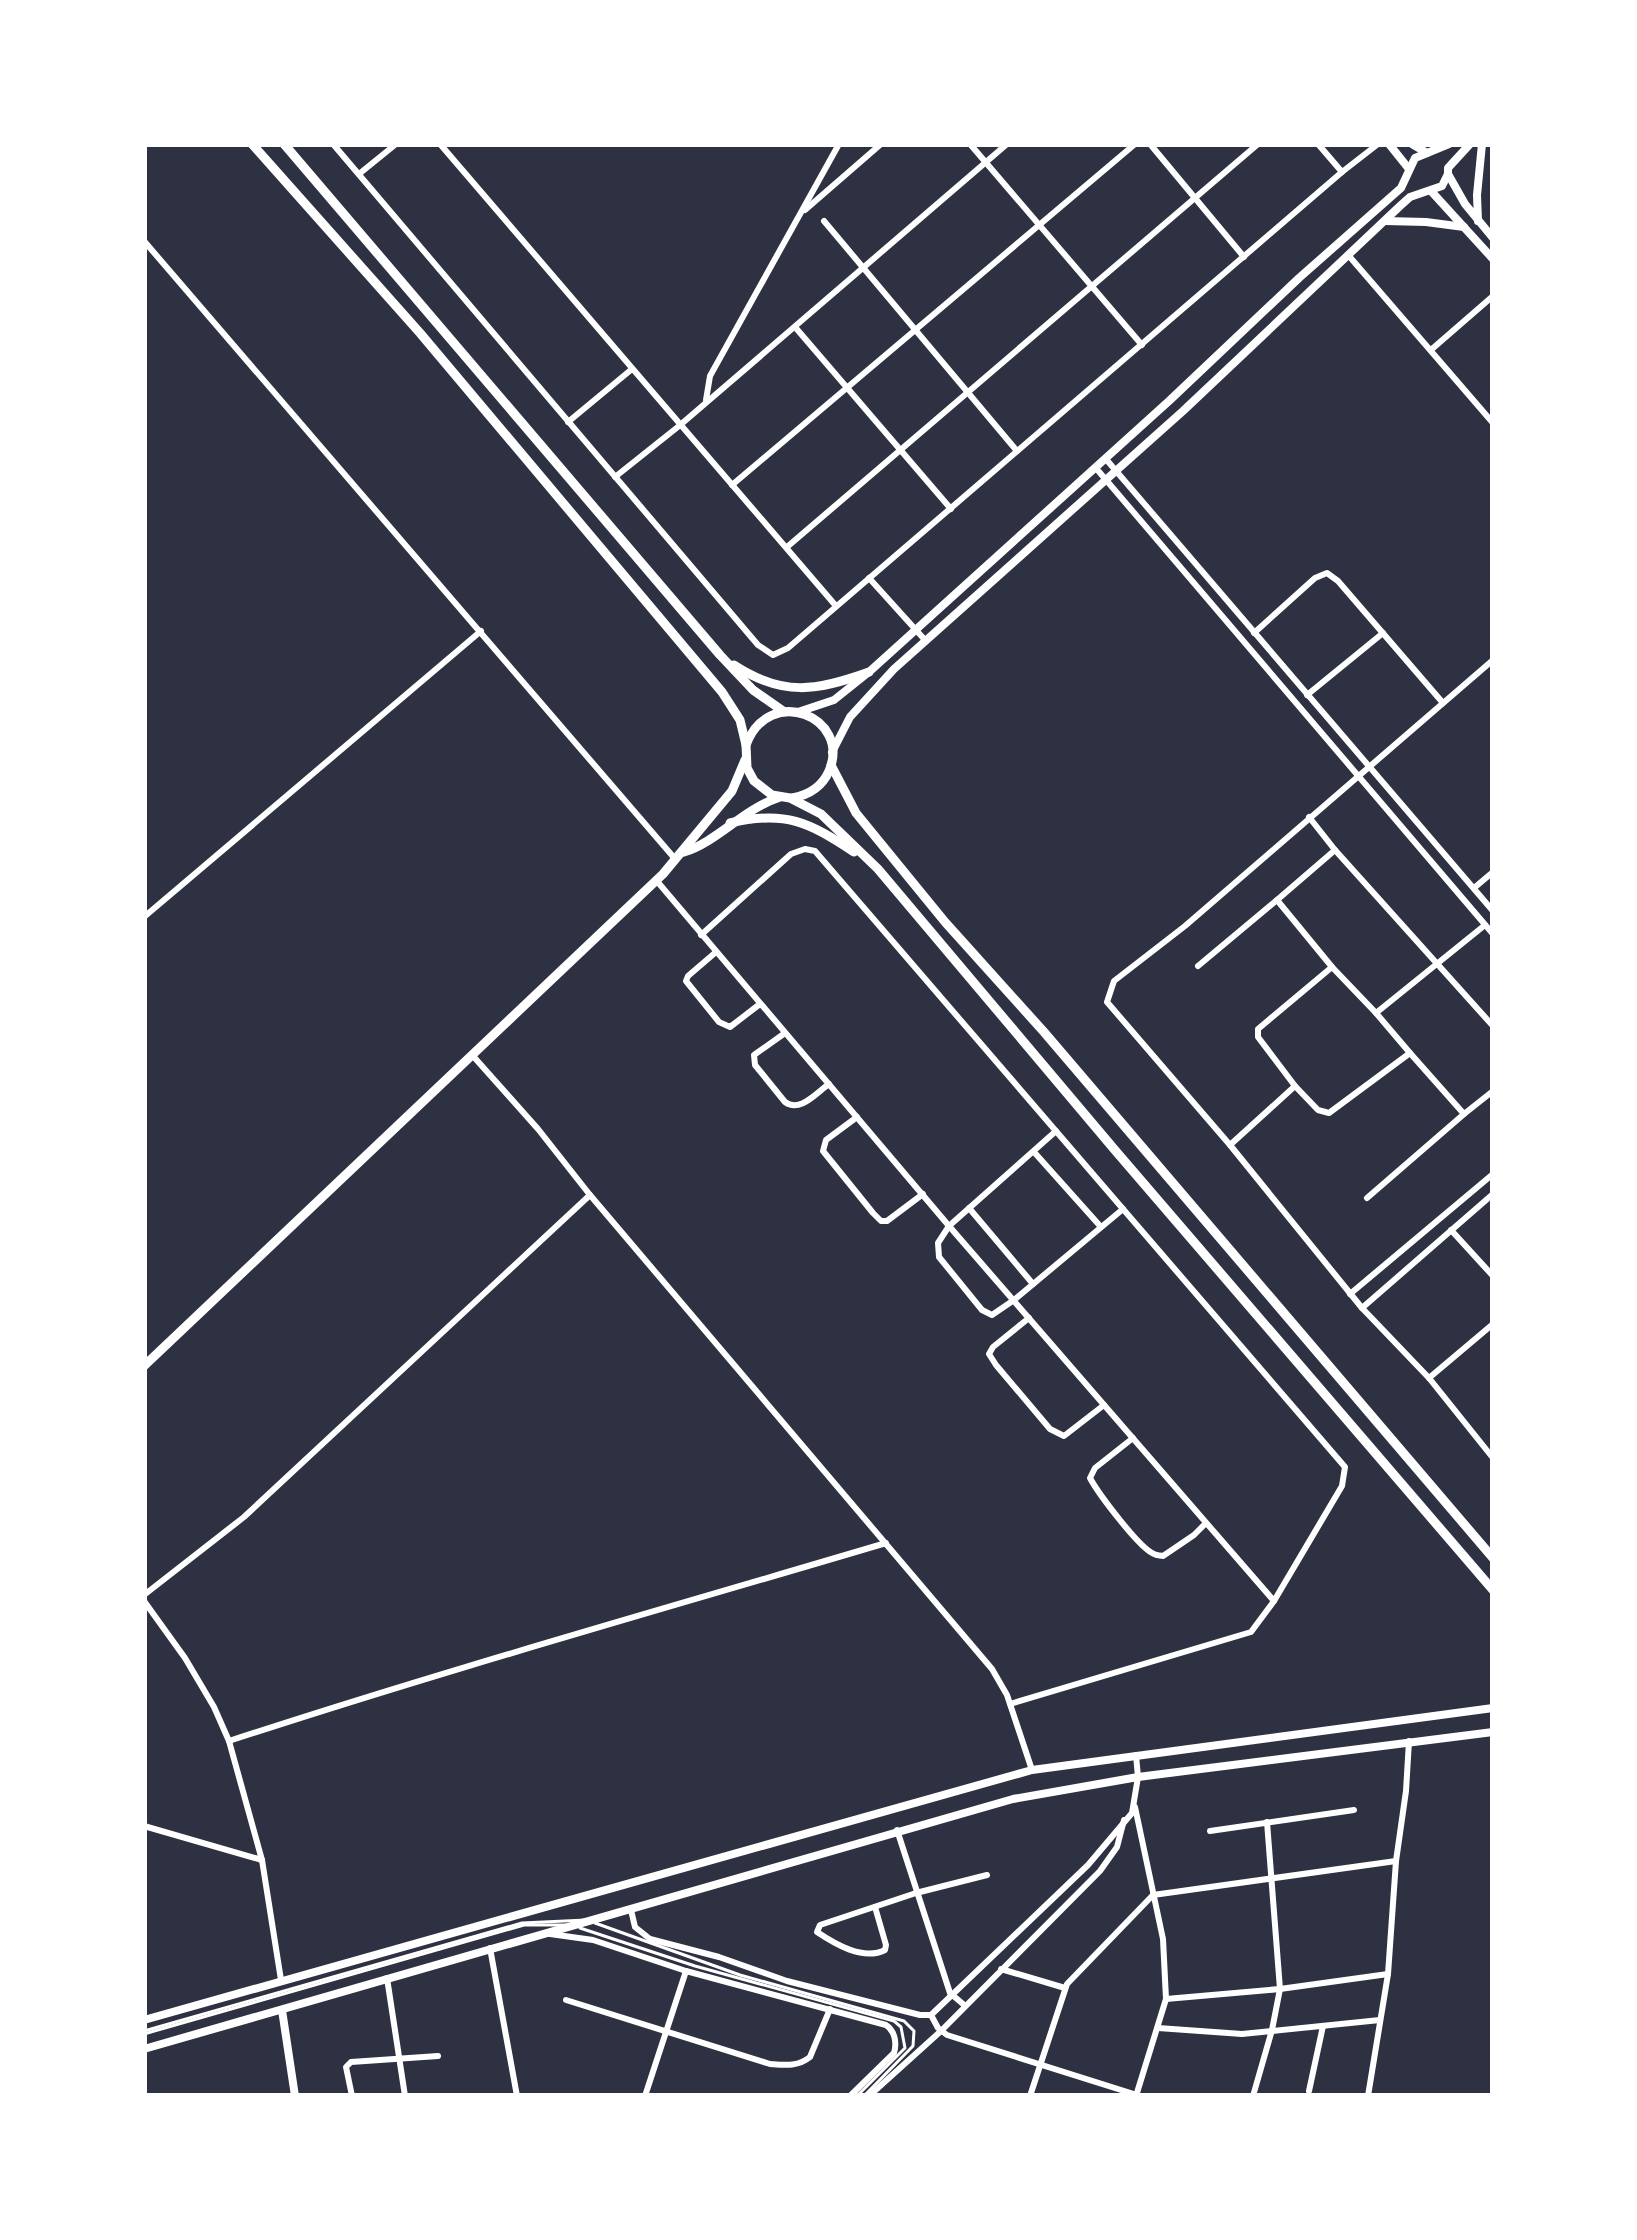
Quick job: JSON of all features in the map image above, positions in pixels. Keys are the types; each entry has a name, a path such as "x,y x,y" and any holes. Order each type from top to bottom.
{"main road":[{"path":"144,1366 680,856 732,791 745,760 740,720 722,692 420,333 252,144"},
{"path":"284,144 720,655 753,690 783,711"},
{"path":"720,655 749,675 788,688 837,684 869,672"},
{"path":"680,856 760,805 812,792 831,765 831,743 822,726 798,712 783,711 758,723 746,745"},
{"path":"745,760 754,782 765,792 821,814 878,869 1493,1590"},
{"path":"831,765 856,813 945,922 1493,1558"},
{"path":"730,823 762,816 792,818 824,832 878,869"}],"street":[{"path":"333,144 773,655 836,607 1378,144"},
{"path":"359,174 395,144"},
{"path":"440,144 836,607"},
{"path":"706,401 710,376 839,144"},
{"path":"802,212 881,144"},
{"path":"970,144 1142,345"},
{"path":"615,477 1007,144"},
{"path":"732,485 916,332 1125,147 1136,144"},
{"path":"1150,144 1244,258"},
{"path":"787,547 1258,144"},
{"path":"1318,144 1342,172"},
{"path":"1389,144 1414,184 1428,191 1493,259"},
{"path":"1412,144 1442,158 1458,194 1493,238"},
{"path":"798,712 835,700 869,672 1401,188 1415,158 1449,144"},
{"path":"832,752 858,706 926,640 1183,410 1410,197 1442,185 1470,144"},
{"path":"1478,221 1482,144"},
{"path":"824,221 1018,451"},
{"path":"1383,221 1465,227"},
{"path":"144,242 680,856"},
{"path":"1349,256 1493,423"},
{"path":"1432,350 1493,296"},
{"path":"795,327 951,509"},
{"path":"568,422 632,369"},
{"path":"1105,458 1493,910"},
{"path":"1095,467 1493,934"},
{"path":"1254,633 1315,578 1327,573 1443,703"},
{"path":"869,578 926,640"},
{"path":"144,917 481,631"},
{"path":"1307,695 1384,633"},
{"path":"1493,660 1185,926 1114,981 1107,1002 1362,1308 1430,1378 1493,1458"},
{"path":"1309,817 1493,1026"},
{"path":"701,934 791,854 805,848 815,851 1345,1467 1342,1486 1256,1628 1010,1704"},
{"path":"1198,966 1335,850"},
{"path":"1474,888 1493,872"},
{"path":"656,880 1274,1601"},
{"path":"1277,900 1464,1114"},
{"path":"1376,1012 1486,925"},
{"path":"716,952 686,981 719,1022 730,1027 760,1004"},
{"path":"1332,967 1257,1032 1295,1086 1318,1110 1329,1113 1410,1053"},
{"path":"785,1033 753,1059 785,1102 798,1107 829,1084"},
{"path":"473,1056 992,1670 1010,1704 1032,1770"},
{"path":"1230,1145 1295,1086"},
{"path":"1367,1198 1493,1091"},
{"path":"857,1117 826,1141 823,1150 873,1213 887,1221 923,1194"},
{"path":"1057,1131 949,1226 938,1243 939,1257 982,1310 992,1315 1014,1300 1123,1209"},
{"path":"1034,1152 1101,1227"},
{"path":"1351,1294 1493,1174"},
{"path":"1362,1308 1493,1194"},
{"path":"281,1980 262,1860 229,1741 185,1658 144,1598 244,1517 590,1196"},
{"path":"970,1208 1033,1284"},
{"path":"1451,1231 1493,1276"},
{"path":"1030,1318 989,1354 1050,1429 1064,1436 1105,1405"},
{"path":"1430,1378 1493,1324"},
{"path":"1133,1438 1095,1468 1090,1478 1143,1546 1163,1556 1206,1522"},
{"path":"229,1741 886,1543"},
{"path":"144,2020 1032,1770 1493,1708"},
{"path":"144,2049 1033,1794 1493,1732"},
{"path":"1368,2096 1388,1973 1409,1741"},
{"path":"632,1908 635,1927 650,1939 826,1993 931,2015 1088,1865 1132,1813 1136,1755"},
{"path":"931,2015 941,2031 1137,2096 1166,1999 1163,1939 1134,1805"},
{"path":"1210,1832 1354,1810"},
{"path":"860,2096 941,2031 1112,1858 1124,1818"},
{"path":"1253,2096 1280,1989 1267,1822"},
{"path":"144,1826 262,1860"},
{"path":"898,1830 950,1994 964,2005"},
{"path":"1030,2096 1065,1988 1153,1895 1396,1861"},
{"path":"875,1907 886,1945 875,1955 853,1951 817,1932 820,1924 916,1893 987,1875"},
{"path":"540,1934 593,1940 686,1971 886,2025 896,2041 894,2053 860,2096"},
{"path":"490,1948 517,2096"},
{"path":"1000,1969 1065,1988"},
{"path":"645,2096 686,1971"},
{"path":"1166,1999 1388,1973"},
{"path":"387,1978 405,2096"},
{"path":"566,2000 770,2064 805,2062 830,2009"},
{"path":"282,2010 295,2096"},
{"path":"1158,2028 1242,2034 1380,2020"},
{"path":"1310,2090 1323,2026"},
{"path":"352,2096 346,2070 351,2062 438,2056"}],"lane":[{"path":"144,2032 522,1923 580,1918 740,1975 904,2021 914,2031 913,2046 860,2096"},
{"path":"144,2032 524,1925 570,1924 695,1966 894,2021 901,2027 905,2048 860,2096"}]}
